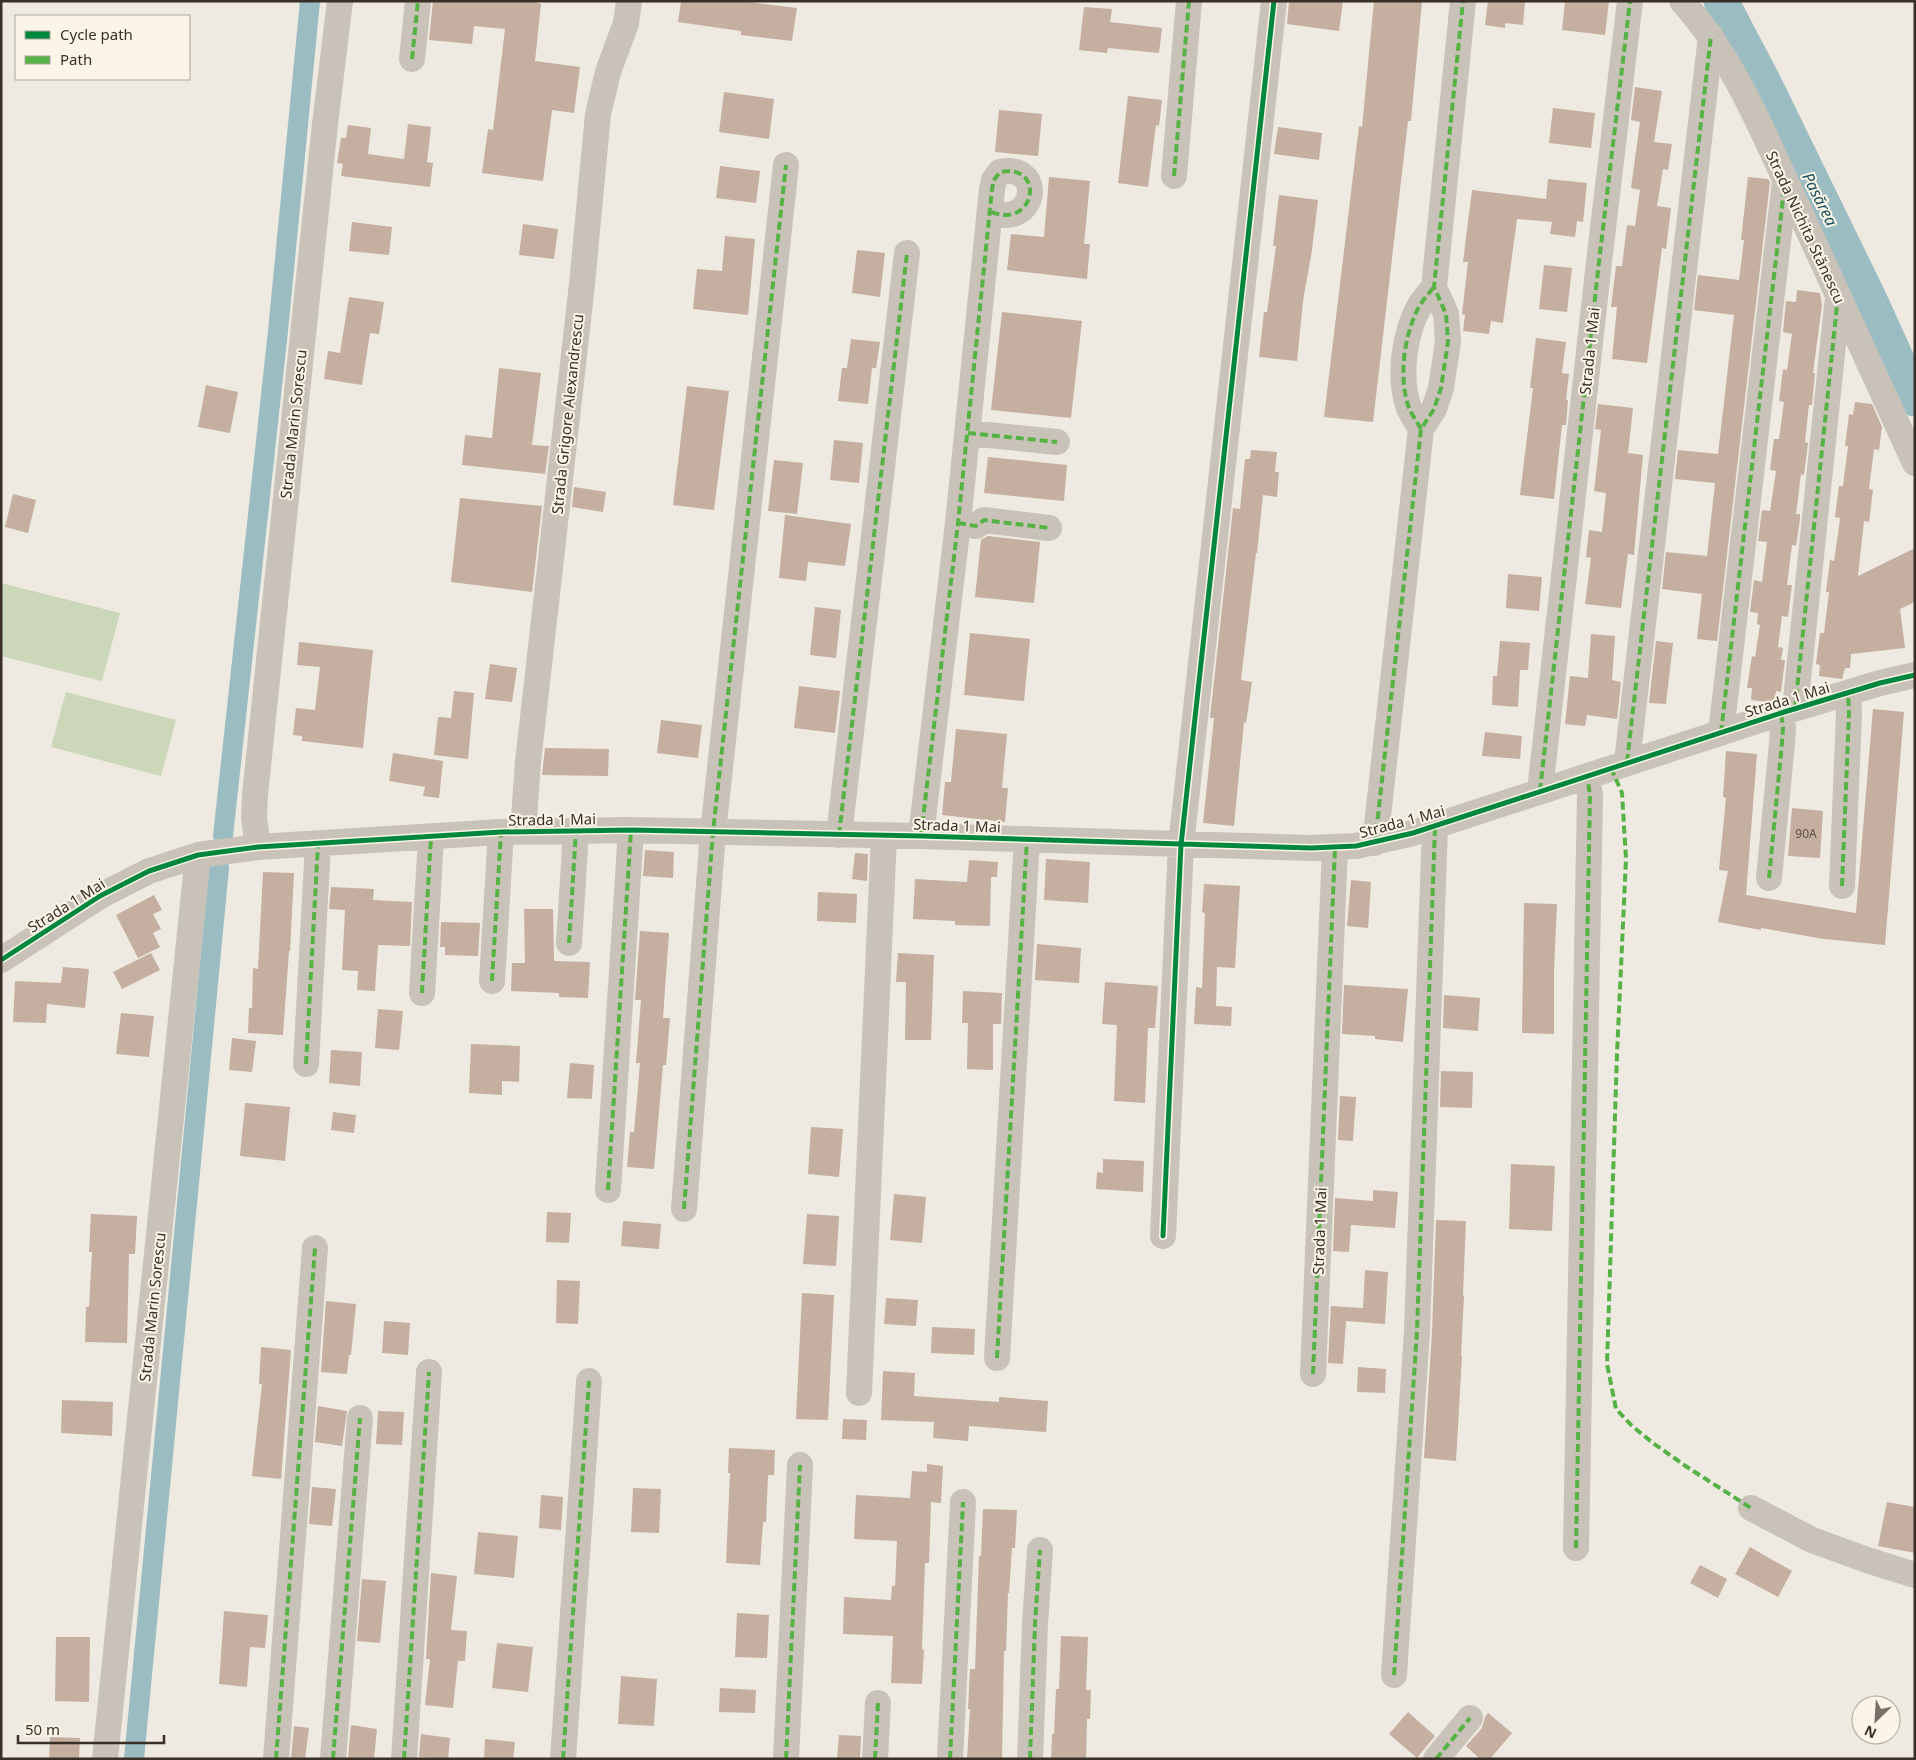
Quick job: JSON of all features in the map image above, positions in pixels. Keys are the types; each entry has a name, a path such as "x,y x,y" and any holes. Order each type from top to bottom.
{"street":[{"name":"Strada Marin Sorescu","path":"258,847 254,818 255,795 324,134 340,1"},
{"path":"412,59 418,1"},
{"name":"Strada Grigore Alexandrescu","path":"512,832 528,762 582,284 598,114 608,72 626,22 629,1"},
{"path":"1174,176 1189,1"},
{"path":"1163,1236 1181,845 1274,1"},
{"path":"1375,843 1421,429 1434,409 1441,388 1448,342 1446,314 1434,286 1463,1"},
{"name":"Strada 1 Mai","path":"1540,791 1630,1"},
{"name":"Strada Nichita Stănescu","path":"1682,1 1711,36 1741,90 1915,462"},
{"path":"1627,762 1711,36"},
{"path":"684,1210 712,832 786,165"},
{"path":"1721,733 1785,181"},
{"path":"921,836 968,433 990,212"},
{"path":"839,835 907,253"},
{"path":"1421,429 1409,408 1405,391 1404,368 1412,326 1420,305 1434,286"},
{"path":"1769,878 1783,727 1788,711 1838,296"},
{"path":"968,433 1057,442"},
{"path":"958,523 976,526 984,520 1049,528"},
{"name":"Strada 1 Mai","path":"1,960 100,896 149,871 198,855 258,847 512,832 631,830 1335,848 1375,843 1435,826 1788,711 1915,675"},
{"path":"1842,886 1850,713 1848,693"},
{"path":"1576,1548 1590,805 1587,776"},
{"path":"1394,1675 1417,1331 1435,826"},
{"path":"608,1190 631,830"},
{"path":"569,943 576,831"},
{"name":"Strada 1 Mai","path":"492,981 512,832"},
{"path":"422,993 431,836"},
{"path":"859,1393 884,836"},
{"path":"997,1358 1027,839"},
{"path":"306,1064 318,844"},
{"name":"Strada 1 Mai","path":"1313,1374 1335,848"},
{"name":"Strada Marin Sorescu","path":"105,1759 198,855"},
{"path":"276,1759 315,1248"},
{"path":"404,1759 429,1372"},
{"path":"563,1759 589,1381"},
{"path":"333,1759 360,1418"},
{"path":"786,1759 800,1464"},
{"path":"950,1759 963,1502"},
{"path":"1751,1508 1812,1540 1867,1560 1915,1574"},
{"path":"1030,1759 1040,1550"},
{"path":"875,1759 878,1703"},
{"path":"1436,1759 1470,1718"}],"green space":[{"path":"1,583 120,613 102,681 1,656"},
{"path":"66,692 176,720 161,776 51,747"}],"building":[{"path":"433,1 531,1 541,4 535,61 580,67 574,113 552,110 543,181 482,173 488,129 493,130 505,29 474,26 472,44 429,40"},
{"path":"681,1 739,1 797,8 792,41 741,35 741,31 678,22"},
{"path":"1289,1 1343,1 1339,31 1287,24"},
{"path":"1374,1 1422,1 1411,121 1408,121 1373,422 1324,417 1359,126 1362,127"},
{"path":"1488,1 1525,1 1523,25 1505,23 1505,28 1485,25"},
{"path":"1565,1 1609,1 1605,35 1562,30"},
{"path":"1084,7 1112,9 1110,22 1162,28 1159,53 1108,48 1107,53 1079,50"},
{"path":"1635,87 1662,91 1654,142 1672,144 1668,170 1663,169 1657,206 1671,208 1666,249 1662,248 1647,363 1612,359 1617,307 1611,307 1616,266 1622,266 1627,225 1635,226 1640,190 1631,188 1640,122 1631,120"},
{"path":"724,92 774,99 769,139 719,132"},
{"path":"1128,96 1162,100 1159,126 1156,125 1148,187 1118,183"},
{"path":"1553,108 1595,113 1591,148 1549,143"},
{"path":"999,110 1042,114 1038,156 995,152"},
{"path":"408,124 431,127 427,162 433,163 430,187 341,176 343,164 337,163 341,138 346,138 348,125 371,128 368,154 404,159"},
{"path":"1278,127 1322,133 1319,160 1274,154"},
{"path":"720,166 760,171 756,203 716,198"},
{"path":"1049,177 1090,181 1084,244 1090,244 1087,279 1007,270 1011,234 1044,237"},
{"path":"1748,177 1768,179 1770,182 1717,641 1697,639 1702,594 1662,589 1666,552 1707,556 1715,483 1675,479 1678,450 1718,454 1734,315 1694,310 1698,275 1739,280"},
{"path":"1548,179 1587,183 1583,222 1577,221 1575,237 1550,234 1552,222 1517,219 1503,323 1491,321 1489,334 1463,331 1465,315 1462,314 1468,262 1463,262 1472,190 1546,199"},
{"path":"1279,195 1318,200 1303,301 1297,361 1259,357 1264,312 1267,312 1276,246 1273,246"},
{"path":"352,222 392,227 389,255 349,251"},
{"path":"523,224 558,229 554,259 519,255"},
{"path":"725,236 755,239 748,315 693,309 697,269 722,271"},
{"path":"857,250 885,253 880,297 852,293"},
{"path":"1544,265 1572,268 1567,312 1539,309"},
{"path":"1797,290 1820,293 1822,305 1813,373 1815,373 1812,405 1809,405 1805,442 1808,443 1804,475 1801,474 1796,514 1800,514 1800,519 1796,546 1792,545 1787,585 1792,585 1788,617 1782,616 1778,647 1783,648 1781,660 1785,660 1781,692 1776,691 1775,699 1768,702 1751,700 1752,688 1747,688 1752,656 1755,657 1760,625 1757,624 1758,613 1750,612 1754,580 1762,582 1767,542 1758,541 1762,510 1770,511 1776,471 1770,470 1774,439 1779,439 1784,402 1779,401 1783,369 1787,370 1792,334 1783,332 1786,301 1796,302"},
{"path":"349,297 384,302 379,334 370,333 362,385 324,379 328,351 340,353"},
{"path":"1002,312 1082,321 1071,418 991,410"},
{"path":"1536,338 1566,342 1562,373 1569,374 1566,400 1568,400 1566,425 1562,425 1554,499 1520,495 1533,388 1530,388"},
{"path":"851,339 880,342 876,368 872,368 868,404 838,401 842,368 847,368"},
{"path":"499,368 541,373 532,445 549,446 545,474 462,465 465,435 492,438"},
{"path":"206,385 238,392 230,433 198,427"},
{"path":"687,386 729,391 714,510 673,505"},
{"path":"1855,402 1872,404 1882,427 1879,450 1874,449 1869,489 1873,490 1869,522 1864,521 1858,576 1915,548 1915,602 1900,609 1905,648 1851,654 1850,668 1845,668 1842,679 1819,676 1820,665 1816,664 1820,633 1824,633 1829,592 1826,592 1830,560 1834,561 1838,534 1840,518 1835,517 1839,486 1843,486 1848,446 1845,446 1849,414 1853,415"},
{"path":"1598,404 1633,408 1628,453 1643,455 1634,555 1628,554 1621,608 1585,604 1591,558 1586,557 1589,530 1602,532 1606,493 1594,491 1601,430 1595,429"},
{"path":"834,440 863,443 859,483 830,480"},
{"path":"1251,450 1277,452 1275,472 1279,472 1277,497 1263,495 1241,680 1252,682 1246,723 1244,722 1234,826 1203,823 1214,718 1210,718 1233,508 1240,509 1245,459 1250,459"},
{"path":"988,457 1067,465 1064,501 984,493"},
{"path":"774,460 803,463 797,514 768,511"},
{"path":"574,487 606,492 603,512 572,507"},
{"path":"13,494 36,500 28,533 5,527"},
{"path":"460,498 542,506 532,592 451,582"},
{"path":"785,515 851,524 845,566 808,562 806,581 779,578"},
{"path":"988,536 1040,542 1034,603 975,597 981,540"},
{"path":"1508,574 1542,577 1539,611 1506,608"},
{"path":"815,607 841,610 836,658 810,655"},
{"path":"970,633 1030,639 1024,701 964,695"},
{"path":"1591,634 1615,636 1612,680 1621,682 1617,719 1587,715 1585,726 1565,724 1570,676 1588,678"},
{"path":"1500,641 1530,643 1528,670 1520,670 1518,707 1492,705 1493,676 1497,676"},
{"path":"1656,641 1673,643 1666,704 1649,703"},
{"path":"299,642 373,650 363,748 302,741 302,736 293,735 296,708 315,710 320,667 297,665"},
{"path":"490,664 517,668 512,702 485,699"},
{"path":"799,686 840,691 835,733 794,728"},
{"path":"454,691 474,693 468,759 434,755 438,717 451,718"},
{"path":"1873,709 1904,712 1885,945 1824,939 1718,922 1728,871 1719,870 1726,798 1723,797 1726,751 1757,754 1746,895 1856,913"},
{"path":"661,720 702,725 698,758 657,753"},
{"path":"956,729 1007,734 1002,788 1008,788 1005,822 942,815 945,782 951,782"},
{"path":"1485,732 1522,736 1520,759 1482,756"},
{"path":"545,748 609,749 608,776 542,775"},
{"path":"393,753 443,761 439,798 423,796 425,787 389,781"},
{"path":"1792,808 1823,811 1820,858 1788,856"},
{"path":"645,850 674,852 673,878 643,876"},
{"path":"855,853 868,854 867,881 852,879"},
{"path":"1046,859 1090,862 1088,903 1044,900"},
{"path":"969,860 998,862 997,877 991,877 990,926 955,925 955,921 913,919 915,879 967,882"},
{"path":"263,872 294,873 283,1035 248,1033 249,1008 252,1008 253,968 258,969"},
{"path":"1351,880 1371,882 1368,928 1347,926"},
{"path":"1204,884 1240,886 1235,968 1217,967 1216,1006 1232,1007 1231,1026 1194,1024 1196,987 1202,988 1205,913 1202,912"},
{"path":"331,887 374,889 373,900 412,902 410,946 378,945 375,991 357,990 358,971 342,970 345,910 329,909"},
{"path":"818,892 857,894 856,923 817,921"},
{"path":"154,895 162,910 153,914 161,929 153,933 160,947 138,958 116,915"},
{"path":"1524,903 1557,904 1554,1034 1522,1033"},
{"path":"524,909 553,909 554,961 590,962 588,998 559,997 559,993 511,991 512,963 525,963"},
{"path":"441,922 480,923 478,956 445,955 445,947 440,947"},
{"path":"640,931 669,933 663,1018 670,1018 666,1065 663,1065 654,1169 627,1167 630,1132 634,1132 640,1063 636,1063 641,1000 635,1000"},
{"path":"1037,944 1081,948 1079,983 1035,980"},
{"path":"151,953 160,970 122,989 113,972"},
{"path":"898,953 934,955 931,1040 905,1040 906,982 896,982"},
{"path":"63,967 89,969 85,1008 47,1004 46,1023 13,1022 15,981 61,983"},
{"path":"1105,982 1158,986 1155,1028 1148,1028 1145,1103 1114,1101 1117,1025 1102,1024"},
{"path":"1344,985 1408,989 1403,1042 1375,1039 1375,1036 1342,1034"},
{"path":"963,991 1002,993 1001,1024 993,1024 993,1070 967,1069 968,1023 962,1023"},
{"path":"1444,995 1480,998 1478,1031 1443,1028"},
{"path":"378,1009 403,1011 399,1050 375,1048"},
{"path":"121,1013 154,1016 149,1057 116,1054"},
{"path":"232,1038 256,1041 252,1072 229,1070"},
{"path":"471,1044 520,1046 519,1082 502,1081 502,1095 469,1093"},
{"path":"331,1050 362,1052 360,1086 329,1083"},
{"path":"570,1063 594,1065 592,1099 567,1098"},
{"path":"1441,1071 1473,1072 1472,1108 1440,1107"},
{"path":"1340,1096 1356,1097 1353,1141 1338,1140"},
{"path":"245,1103 290,1107 285,1161 240,1156"},
{"path":"333,1112 356,1115 354,1133 331,1130"},
{"path":"811,1127 843,1129 839,1177 808,1174"},
{"path":"1103,1159 1144,1161 1143,1192 1096,1189 1097,1172 1103,1173"},
{"path":"1511,1164 1555,1166 1552,1231 1509,1229"},
{"path":"1373,1190 1398,1192 1395,1228 1351,1225 1349,1252 1333,1251 1335,1198 1373,1201"},
{"path":"894,1194 926,1197 922,1243 890,1240"},
{"path":"547,1212 571,1213 569,1243 546,1242"},
{"path":"91,1214 137,1216 135,1254 129,1254 127,1343 85,1342 86,1307 89,1307 92,1252 89,1252"},
{"path":"807,1214 839,1216 836,1266 803,1264"},
{"path":"1436,1220 1466,1221 1462,1356 1456,1461 1424,1458 1432,1332"},
{"path":"623,1221 661,1224 659,1249 621,1246"},
{"path":"1365,1270 1388,1272 1385,1324 1346,1321 1343,1364 1328,1363 1331,1306 1363,1308"},
{"path":"557,1280 580,1281 578,1324 556,1323"},
{"path":"802,1293 834,1295 828,1420 796,1419"},
{"path":"886,1298 918,1300 916,1326 884,1324"},
{"path":"326,1301 356,1304 351,1355 349,1355 347,1374 321,1372"},
{"path":"384,1321 410,1323 408,1355 382,1353"},
{"path":"932,1327 975,1329 974,1355 931,1353"},
{"path":"261,1347 291,1350 281,1479 252,1476 262,1384 259,1384"},
{"path":"1358,1367 1386,1369 1385,1393 1357,1392"},
{"path":"883,1371 915,1373 914,1396 999,1402 999,1397 1048,1401 1046,1432 969,1426 968,1441 933,1438 934,1422 881,1420"},
{"path":"62,1400 113,1402 112,1436 61,1433"},
{"path":"318,1406 347,1411 342,1446 315,1442"},
{"path":"378,1411 404,1412 402,1445 376,1444"},
{"path":"843,1419 867,1420 866,1440 842,1439"},
{"path":"729,1448 775,1450 774,1475 768,1475 766,1522 763,1522 760,1565 726,1563 730,1473 728,1473"},
{"path":"927,1464 943,1466 941,1503 931,1502 929,1563 925,1563 922,1684 891,1683 893,1636 843,1634 844,1597 891,1600 892,1586 895,1586 897,1541 854,1539 856,1495 910,1498 912,1471 927,1472"},
{"path":"312,1487 336,1489 332,1526 309,1524"},
{"path":"633,1488 661,1489 659,1533 631,1532"},
{"path":"541,1495 563,1497 561,1530 539,1528"},
{"path":"1887,1502 1915,1507 1915,1553 1878,1546"},
{"path":"983,1509 1017,1510 1015,1548 1012,1548 1008,1593 1006,1651 1004,1651 1002,1759 967,1759 970,1669 975,1669 979,1556 981,1556"},
{"path":"478,1532 518,1536 514,1578 474,1574"},
{"path":"1750,1547 1792,1571 1778,1597 1735,1574"},
{"path":"1700,1565 1727,1579 1718,1598 1690,1583"},
{"path":"431,1573 457,1576 451,1630 467,1631 465,1661 458,1661 453,1708 425,1705 430,1659 426,1659"},
{"path":"362,1579 386,1581 380,1643 357,1641"},
{"path":"224,1611 268,1615 265,1648 250,1647 247,1687 219,1684"},
{"path":"737,1613 769,1615 767,1658 735,1657"},
{"path":"1061,1636 1088,1637 1086,1690 1091,1690 1090,1719 1087,1719 1086,1759 1051,1759 1056,1689 1059,1689"},
{"path":"56,1637 90,1637 89,1702 55,1701"},
{"path":"497,1643 533,1647 528,1692 492,1688"},
{"path":"621,1676 657,1679 654,1726 618,1724"},
{"path":"720,1688 756,1690 755,1713 719,1712"},
{"path":"1408,1712 1435,1736 1417,1758 1389,1734"},
{"path":"1488,1713 1512,1733 1490,1759 1480,1759 1466,1746 1482,1728"},
{"path":"351,1725 377,1729 374,1759 348,1759"},
{"path":"294,1726 309,1728 305,1759 291,1759"},
{"path":"421,1734 450,1738 448,1759 419,1757"},
{"path":"839,1735 861,1736 860,1759 837,1759"},
{"path":"50,1737 80,1738 79,1759 49,1759"},
{"path":"485,1739 515,1742 513,1759 484,1759"}],"waterway":[{"path":"223,836 278,331 310,1"},
{"name":"Pasărea","path":"1721,1 1764,83 1868,296 1915,399"},
{"path":"134,1759 219,868"}],"marked path":[{"path":"412,59 418,1"},
{"path":"1174,176 1189,1"},
{"path":"1375,843 1421,429 1434,409 1441,388 1448,342 1446,314 1434,287 1463,1"},
{"path":"1540,791 1630,1"},
{"path":"1627,762 1711,36"},
{"path":"684,1209 713,832 786,165"},
{"path":"921,836 958,523 992,189 994,180 1000,172 1013,172 1022,175 1028,182 1030,190 1029,199 1024,207 1017,213 1006,215 990,212"},
{"path":"1721,733 1785,181"},
{"path":"839,835 907,253"},
{"path":"1421,429 1410,411 1406,396 1403,370 1404,356 1414,316 1434,287"},
{"path":"1795,709 1838,296"},
{"path":"968,433 1057,442"},
{"path":"958,523 976,526 984,520 1049,528"},
{"path":"1842,886 1849,713 1848,693"},
{"path":"1769,878 1782,743 1783,727 1781,713"},
{"path":"1611,768 1622,793 1626,859 1617,1054 1607,1364 1616,1409 1632,1426 1687,1467 1751,1508"},
{"path":"1576,1548 1590,795 1587,776"},
{"path":"1394,1675 1417,1331 1435,827"},
{"path":"608,1190 631,830"},
{"path":"569,943 576,831"},
{"path":"492,981 501,832"},
{"path":"422,993 431,837"},
{"path":"997,1358 1027,839"},
{"path":"306,1064 318,844"},
{"path":"1313,1374 1335,848"},
{"path":"276,1759 315,1248"},
{"path":"404,1759 429,1372"},
{"path":"563,1759 589,1381"},
{"path":"333,1759 360,1418"},
{"path":"786,1759 800,1465"},
{"path":"950,1759 963,1502"},
{"path":"1030,1759 1040,1550"},
{"path":"875,1759 878,1703"},
{"path":"1436,1759 1470,1718"}],"cycle path":[{"path":"1163,1236 1181,845 1274,1"},
{"path":"1,960 100,896 149,871 198,855 258,847 501,832 631,830 921,836 1311,848 1356,846 1413,833 1781,713 1880,683 1915,675"}]}
